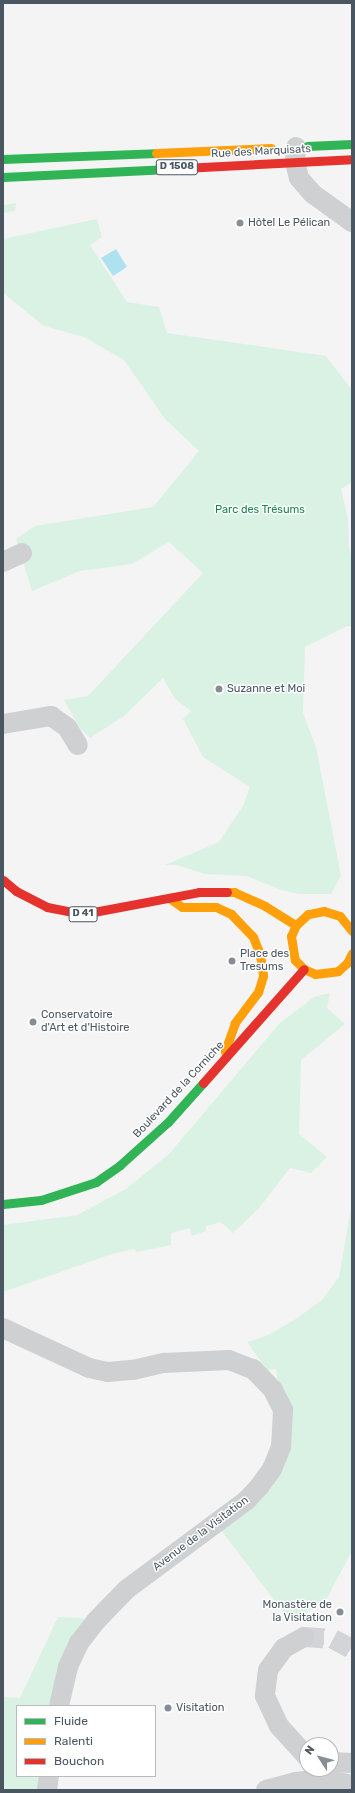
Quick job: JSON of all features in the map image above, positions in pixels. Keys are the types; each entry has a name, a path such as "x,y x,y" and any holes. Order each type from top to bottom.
{"main road":[{"name":"Rue des Marquisats","path":"3,177 352,144"},
{"name":"Rue des Marquisats","path":"3,159 290,151 352,160"},
{"name":"D 41","path":"3,880 16,891 47,907 83,914 199,892 234,892 265,906 296,925"},
{"path":"169,898 182,907 216,907 231,914 253,937 260,954 263,976 258,992 235,1023 218,1069"},
{"path":"352,931 340,916 324,911 308,914 296,925 291,936 291,948 295,960 304,969 315,974 327,974 338,970 347,963 352,953"},
{"name":"Boulevard de la Corniche","path":"3,1204 41,1200 96,1182 146,1144 218,1069 304,969"}],"street":[{"path":"290,151 299,178 313,194 352,222"},
{"path":"3,562 22,553"},
{"path":"3,724 51,716 67,727 78,745"},
{"name":"Avenue de la Visitation","path":"3,1328 89,1368 108,1372 133,1370 164,1363 230,1360 253,1369 273,1390 283,1410 281,1447 272,1469 259,1487 247,1500 127,1589 96,1621 79,1642 68,1667 59,1705"},
{"path":"299,1748 279,1726 265,1696 268,1670 284,1648 304,1637"},
{"path":"339,1762 352,1763"},
{"path":"47,1790 49,1777"},
{"path":"266,1790 296,1782 322,1779 352,1785"}],"green space":[{"path":"16,203 15,211 3,213 3,205"},
{"name":"Parc des Trésums","path":"97,219 102,237 90,245 127,302 159,307 167,333 326,356 352,390 352,482 341,489 348,519 349,548 352,558 352,626 347,626 305,647 303,713 316,747 341,876 331,894 299,894 281,890 247,876 205,874 177,865 165,865 219,842 243,806 250,787 203,757 183,719 191,711 175,699 163,678 124,716 90,738 79,727 64,700 88,696 203,573 169,542 132,564 80,571 32,591 16,539 35,526 153,507 199,451 165,419 124,360 84,337 44,326 3,293 3,239"},
{"path":"330,993 327,1008 345,1024 301,1060 299,1134 327,1157 311,1173 290,1168 259,1208 233,1233 221,1222 206,1226 206,1231 192,1236 190,1228 171,1233 171,1245 137,1252 134,1249 112,1254 3,1292 3,1225 77,1215 126,1189 169,1154 279,1024 314,997"},
{"path":"352,1203 352,1551 326,1600 304,1614 288,1618 220,1529 266,1490 278,1383 276,1369 267,1370 247,1342 266,1336 296,1319 322,1300 339,1277"},
{"path":"58,1617 83,1618 86,1625 56,1705 16,1705 16,1777 44,1777 41,1790 3,1790 3,1697 20,1698"}],"water":[{"path":"116,249 127,267 113,276 101,258"}],"tunnel":[{"path":"304,1637 333,1639 352,1649"}],"traffic: fast":[{"path":"307,146 352,144"},
{"path":"3,159 156,153"},
{"path":"3,177 164,169"},
{"path":"3,1204 41,1200 96,1182 120,1165 168,1122 203,1083"}],"traffic: slow":[{"path":"156,153 271,148"},
{"path":"227,892 234,892 265,906 296,925"},
{"path":"172,900 182,907 216,907 231,914 253,937 260,954 263,976 258,992 235,1023 225,1051"},
{"path":"352,931 340,916 324,911 308,914 296,925 291,936 295,960 304,969 315,974 338,971 347,963 352,953"}],"traffic: jam":[{"path":"164,169 352,159"},
{"path":"3,880 16,891 47,907 83,914 199,892 227,892"},
{"path":"203,1083 304,969"}],"place":[{"name":"Hôtel Le Pélican","path":"240,223"},
{"name":"Suzanne et Moi","path":"219,689"},
{"name":"Place des Tresums","path":"232,961"},
{"name":"Conservatoire d'Art et d'Histoire","path":"33,1022"},
{"name":"Monastère de la Visitation","path":"340,1612"},
{"name":"Visitation","path":"168,1708"}]}
